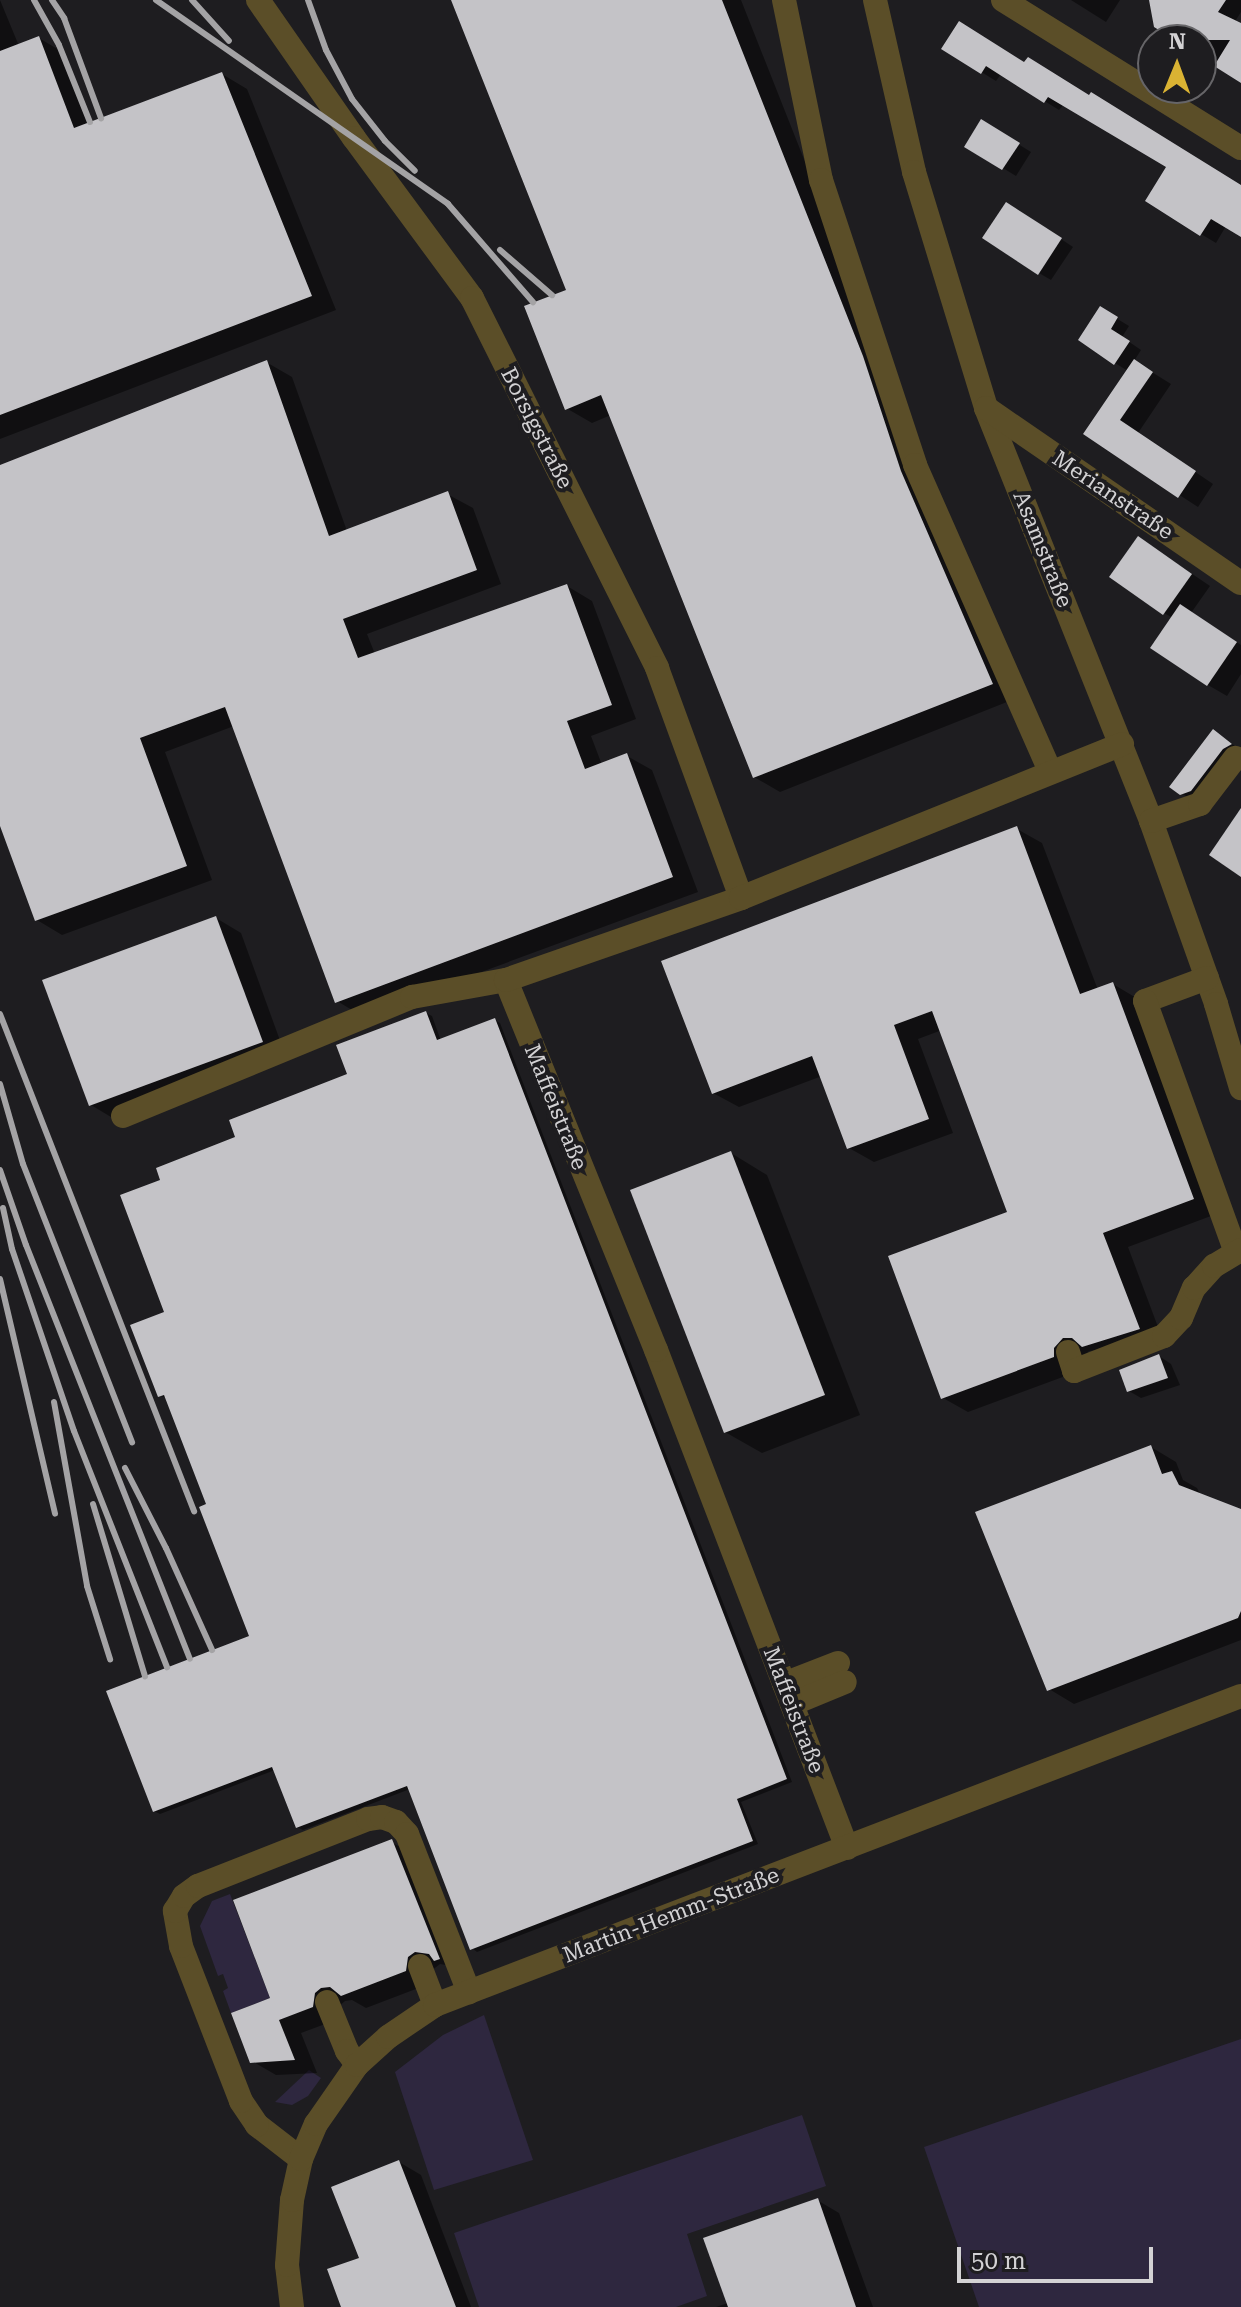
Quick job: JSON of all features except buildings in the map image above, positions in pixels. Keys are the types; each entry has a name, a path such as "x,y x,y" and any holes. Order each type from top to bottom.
{"street":[{"name":"Borsigstraße","path":"258,0 354,138 472,298 657,668 741,898"},
{"path":"784,0 821,180 915,465 1050,771"},
{"name":"Asamstraße","path":"875,0 914,172 986,408 1151,821 1207,978 1241,1088"},
{"path":"1003,0 1241,148"},
{"name":"Merianstraße","path":"986,408 1241,583"},
{"path":"123,1116 412,997 506,980 741,898 1122,744"},
{"path":"1151,821 1200,804 1235,758"},
{"path":"1068,1352 1074,1371 1164,1336 1181,1318 1200,1281 1214,1266 1238,1251 1145,1001 1207,978"},
{"name":"Maffeistraße","path":"506,980 656,1350 847,1848"},
{"path":"788,1694 842,1672"},
{"name":"Martin-Hemm-Straße","path":"292,2307 287,2265 292,2200 301,2159 333,2095 357,2065 388,2037 435,2005 1241,1696"},
{"path":"301,2159 257,2125 241,2101 181,1946 175,1911 184,1896 198,1886 368,1819 382,1817 396,1822 407,1834 469,1992"},
{"path":"420,1966 435,2005"},
{"path":"327,2002 347,2051 357,2065"}],"shaded area":[{"path":"230,1894 270,1998 231,2013 223,1991 228,1988 223,1974 218,1976 200,1926 212,1901"},
{"path":"484,2015 533,2160 434,2190 395,2072 443,2035"},
{"path":"1241,2039 1241,2307 979,2307 924,2147"},
{"path":"309,2070 321,2078 308,2096 292,2105 275,2102"},
{"path":"802,2115 826,2186 687,2234 707,2296 676,2307 479,2307 454,2233"}],"railway":[{"path":"34,0 59,45 90,122"},
{"path":"52,0 64,18 101,118"},
{"path":"156,0 448,204 533,302"},
{"path":"192,0 229,41"},
{"path":"308,0 326,50 352,99 385,141 415,171"},
{"path":"500,250 552,295"},
{"path":"0,1014 194,1511"},
{"path":"0,1084 23,1164 132,1442"},
{"path":"0,1170 26,1245 190,1659"},
{"path":"3,1208 12,1249 74,1431 167,1667"},
{"path":"0,1279 55,1514"},
{"path":"54,1402 87,1586 110,1659"},
{"path":"125,1468 166,1548 212,1650"},
{"path":"93,1504 145,1676"}]}
